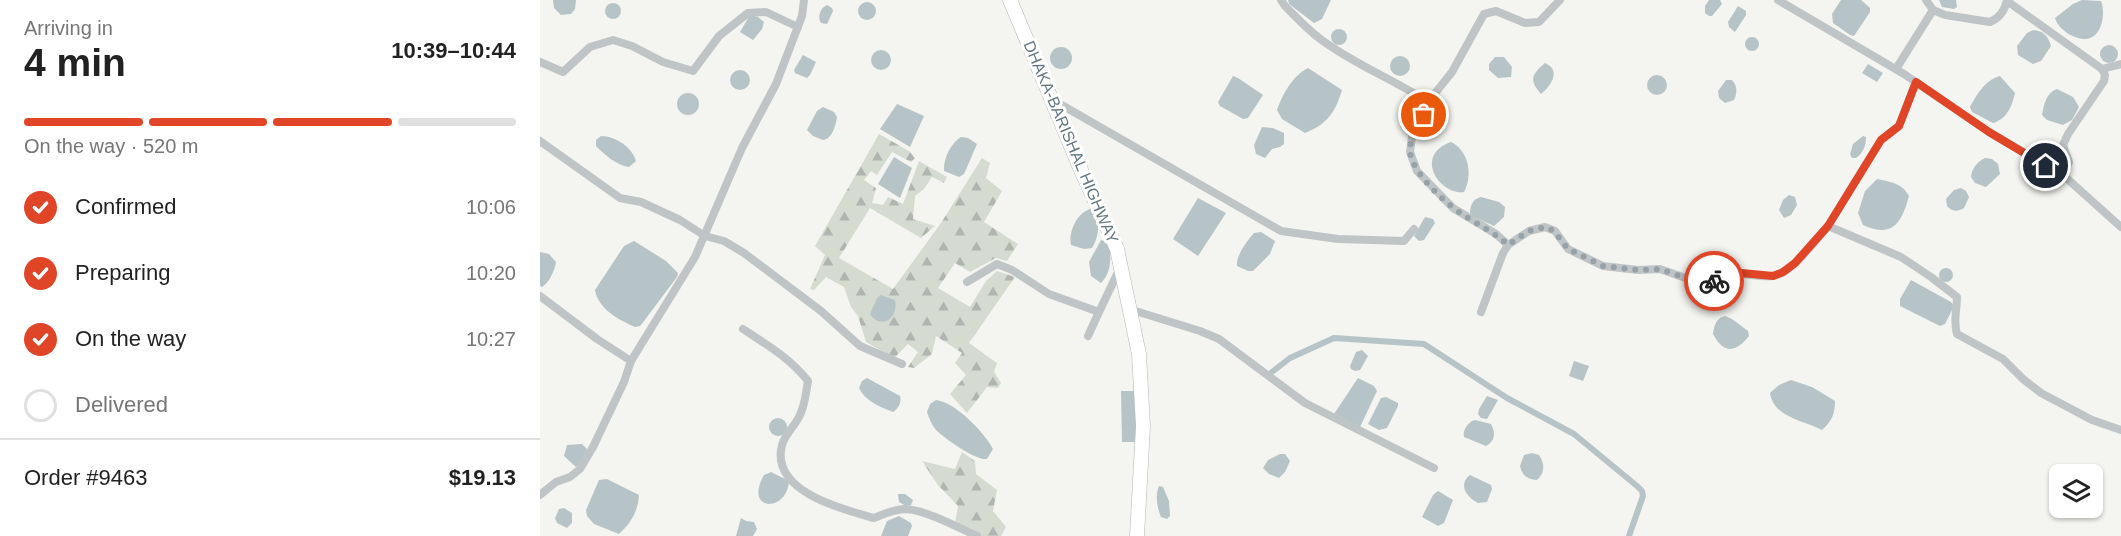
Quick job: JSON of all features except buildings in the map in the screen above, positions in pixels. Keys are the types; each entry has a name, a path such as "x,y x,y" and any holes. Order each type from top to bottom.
{"highway":[{"name":"DHAKA-BARISHAL HIGHWAY","path":"1010,0 1117,249 1139,354 1143,426 1137,536"}],"street":[{"path":"540,495 556,482 570,477 580,469 624,382 631,361 695,257 742,148 776,84 802,16 804,0"},
{"path":"1281,0 1318,37 1357,63 1398,83 1428,102"},
{"path":"1508,245 1496,234 1453,208 1417,171 1410,152 1412,137 1428,102 1452,72 1484,14 1496,11 1525,23 1539,21 1560,0"},
{"path":"1778,0 1896,69 1989,132 2063,175 2121,227"},
{"path":"1926,0 1933,10 1962,19 1990,22 1996,20 2007,1 2102,69 2105,75 2104,81 2063,145 2069,162 2063,175"},
{"path":"1896,69 1933,10"},
{"path":"540,62 563,72 590,47 613,40 632,46 663,62 693,72 718,36 732,28 748,14 765,12 798,27"},
{"path":"2102,69 2121,64"},
{"path":"1481,312 1508,245 1529,231 1545,227 1554,231 1568,249 1603,266 1638,270 1660,269 1708,286 1721,271 1773,276 1783,272 1795,263 1828,226 1881,140 1899,126 1916,82"},
{"path":"1052,99 1281,231 1338,239 1404,241 1414,230"},
{"path":"540,141 620,198 641,202 680,220 705,236 724,241 821,311 860,346 902,364"},
{"path":"1828,226 1901,258 1931,277 1957,297 1954,324 1957,334 2003,359 2023,380 2041,393 2092,420 2121,430"},
{"path":"967,282 997,264 1012,270 1049,294 1099,312"},
{"path":"1088,336 1120,264"},
{"path":"540,296 603,344 631,361"},
{"path":"1129,309 1219,339 1305,403 1434,468"},
{"path":"744,329 796,366 807,381 800,416 785,438 780,459 795,486 836,507 864,516 874,518 891,511 912,511 977,536"}],"green space":[{"path":"879,134 909,151 915,158 911,162 892,152 877,175 871,171 864,180 876,188 872,203 883,205 888,197 903,204 919,161 947,177 944,183 932,177 924,189 915,196 913,219 935,226 921,238 870,208 839,258 893,289 941,223 982,158 990,163 986,178 1002,191 984,222 1018,244 1007,261 996,258 970,272 955,263 938,288 970,307 986,281 997,271 1015,277 969,343 997,363 994,372 1001,383 998,388 987,387 967,413 950,394 966,375 955,363 962,353 936,336 932,354 914,368 908,367 918,352 908,344 894,358 866,342 858,316 851,307 844,287 826,277 814,290 810,289 825,255 815,246"},
{"path":"962,452 975,461 976,474 997,490 993,511 1006,527 1001,536 982,536 955,523 958,506 938,485 922,461 955,469"}],"shaded area":[{"path":"553,0 576,0 575,9 571,14 561,15 554,8"},
{"path":"1288,0 1331,0 1322,19 1314,23 1289,4"},
{"path":"1709,0 1720,0 1722,4 1712,16 1705,13 1705,6"},
{"path":"1841,0 1861,0 1870,8 1870,12 1854,36 1833,23 1832,14"},
{"path":"1939,0 1956,0 1957,7 1954,9 1942,7"},
{"path":"2082,0 2101,1 2103,12 2099,30 2091,38 2085,39 2067,33 2059,26 2055,18"},
{"path":"867,2 875,7 876,11 871,19 867,20 859,15 858,11 863,3"},
{"path":"613,3 621,11 613,19 605,11"},
{"path":"827,5 833,11 827,24 821,23 819,15"},
{"path":"1738,6 1746,11 1746,15 1735,32 1729,27 1728,22"},
{"path":"750,15 764,22 762,29 753,40 740,32"},
{"path":"1336,29 1342,29 1347,37 1345,43 1336,45 1331,40 1331,34"},
{"path":"2033,30 2045,35 2051,46 2041,61 2033,64 2018,55 2017,46 2027,33"},
{"path":"1749,37 1755,37 1759,44 1755,51 1749,51 1745,47 1745,41"},
{"path":"2109,45 2115,48 2118,54 2115,60 2109,63 2103,60 2100,54 2103,48"},
{"path":"1061,47 1069,50 1072,58 1069,66 1061,69 1053,66 1050,58 1053,50"},
{"path":"881,50 888,53 891,60 888,67 881,70 874,67 871,60 874,53"},
{"path":"803,55 816,62 807,78 795,73 794,70"},
{"path":"1400,56 1407,59 1410,66 1407,73 1400,76 1393,73 1390,66 1393,59"},
{"path":"1495,57 1504,57 1512,67 1511,77 1498,78 1489,70 1489,64"},
{"path":"1545,63 1550,66 1554,74 1549,86 1541,94 1533,78"},
{"path":"1868,64 1883,73 1877,82 1862,73"},
{"path":"1308,68 1342,90 1325,122 1305,133 1282,119 1277,110 1289,86"},
{"path":"740,70 747,73 750,80 747,87 740,90 733,87 730,80 733,73"},
{"path":"1657,75 1664,78 1667,85 1664,92 1657,95 1650,92 1647,85 1650,78"},
{"path":"1233,76 1263,95 1248,118 1243,119 1220,106 1218,102"},
{"path":"2000,76 2015,93 2008,111 1993,123 1972,112 1970,107 1986,84"},
{"path":"1726,80 1732,80 1736,95 1734,100 1725,103 1719,98 1718,91"},
{"path":"2057,89 2073,97 2079,107 2072,120 2063,125 2047,120 2042,115 2048,96"},
{"path":"688,93 696,96 699,104 696,112 688,115 680,112 677,104 680,96"},
{"path":"897,104 924,116 910,147 880,129"},
{"path":"823,107 834,112 837,117 835,128 823,140 813,136 807,130 817,111"},
{"path":"1262,127 1273,128 1284,133 1284,144 1272,149 1265,158 1256,154 1254,145"},
{"path":"601,136 622,143 631,151 636,161 629,167 611,159 596,146 596,140"},
{"path":"1863,136 1866,137 1864,149 1856,158 1852,158 1850,154 1853,144"},
{"path":"961,137 968,138 977,144 964,174 959,177 944,171 944,166 951,147"},
{"path":"1451,142 1462,151 1468,164 1467,185 1464,192 1455,192 1447,188 1434,174 1433,156 1439,148"},
{"path":"894,157 912,168 900,198 878,184"},
{"path":"1985,158 1992,159 1998,164 2000,174 1986,187 1975,183 1971,177 1975,166"},
{"path":"1877,179 1899,186 1909,196 1899,220 1889,229 1873,229 1863,225 1858,213 1865,191"},
{"path":"1961,188 1969,197 1964,208 1953,210 1947,206 1946,199 1954,190"},
{"path":"1789,195 1795,197 1797,205 1791,215 1784,218 1779,210 1783,200"},
{"path":"1481,197 1499,202 1505,207 1504,217 1494,226 1470,213 1472,203"},
{"path":"1198,198 1226,213 1198,256 1173,239"},
{"path":"1090,209 1097,213 1098,223 1097,235 1092,248 1084,249 1071,245 1074,224 1081,214"},
{"path":"1425,217 1433,219 1435,223 1424,240 1419,241 1414,236"},
{"path":"1261,232 1275,241 1270,254 1253,271 1237,266 1238,257 1245,244 1254,233"},
{"path":"1101,240 1109,242 1110,259 1109,269 1101,283 1091,276 1089,262"},
{"path":"634,241 666,261 678,273 644,321 640,326 635,327 605,308 600,303 595,290 624,246"},
{"path":"540,252 549,254 556,262 551,276 542,287 540,286"},
{"path":"1943,268 1949,268 1953,275 1949,282 1943,282 1939,278 1939,272"},
{"path":"1911,280 1951,302 1954,306 1945,324 1940,326 1900,306 1900,299"},
{"path":"881,295 895,300 896,306 892,316 884,322 875,319 870,314 877,298"},
{"path":"1725,316 1748,331 1749,336 1735,348 1730,349 1721,345 1713,334 1718,320"},
{"path":"1362,350 1368,356 1360,370 1355,371 1350,366 1356,352"},
{"path":"1574,361 1589,366 1583,381 1569,376"},
{"path":"867,378 900,396 900,403 895,411 878,406 865,397 859,388 862,381"},
{"path":"1358,378 1374,386 1377,391 1360,427 1334,414"},
{"path":"1791,380 1812,387 1835,401 1832,417 1822,430 1790,417 1777,408 1770,393 1779,385"},
{"path":"1121,391 1139,391 1139,442 1122,442"},
{"path":"1487,396 1498,400 1487,419 1481,418 1478,414"},
{"path":"1386,397 1398,403 1398,406 1387,428 1379,430 1368,424 1381,398"},
{"path":"936,400 952,406 983,434 993,449 987,459 968,453 936,430 927,412 930,404"},
{"path":"774,418 782,418 787,423 785,434 774,436 769,431 769,423"},
{"path":"1475,420 1491,424 1493,427 1493,439 1486,446 1464,437 1466,426"},
{"path":"582,444 587,449 576,467 564,456 567,445"},
{"path":"1532,453 1539,455 1543,465 1542,474 1537,480 1525,476 1520,466 1524,455"},
{"path":"1285,454 1290,461 1279,478 1269,474 1263,468 1268,460"},
{"path":"771,472 789,481 781,499 768,504 762,502 759,487 764,475"},
{"path":"1470,475 1491,485 1492,489 1487,502 1478,503 1467,494 1464,482"},
{"path":"607,479 639,495 633,516 619,534 594,524 587,516 586,510 599,480"},
{"path":"1159,486 1163,487 1169,501 1170,516 1167,519 1161,517 1158,510"},
{"path":"1438,491 1453,500 1444,523 1438,526 1422,517 1433,495"},
{"path":"898,494 905,494 913,500 911,505 906,506 899,502"},
{"path":"564,508 572,513 572,523 567,528 557,523 555,518 559,509"},
{"path":"899,516 911,523 908,536 881,536 887,521"},
{"path":"741,518 754,522 757,529 753,536 736,536"}],"waterway":[{"path":"1272,372 1290,358 1334,338 1424,344 1507,398 1574,434 1637,486 1643,496 1629,536"}],"way so far":[{"path":"1424,115 1412,137 1410,152 1417,171 1453,208 1496,234 1508,245 1529,231 1545,227 1554,231 1568,249 1603,266 1638,270 1660,269 1708,286 1714,281"}],"route":[{"path":"1714,281 1721,271 1773,276 1795,263 1828,226 1881,140 1899,126 1916,82 1989,132 2046,166"}]}
